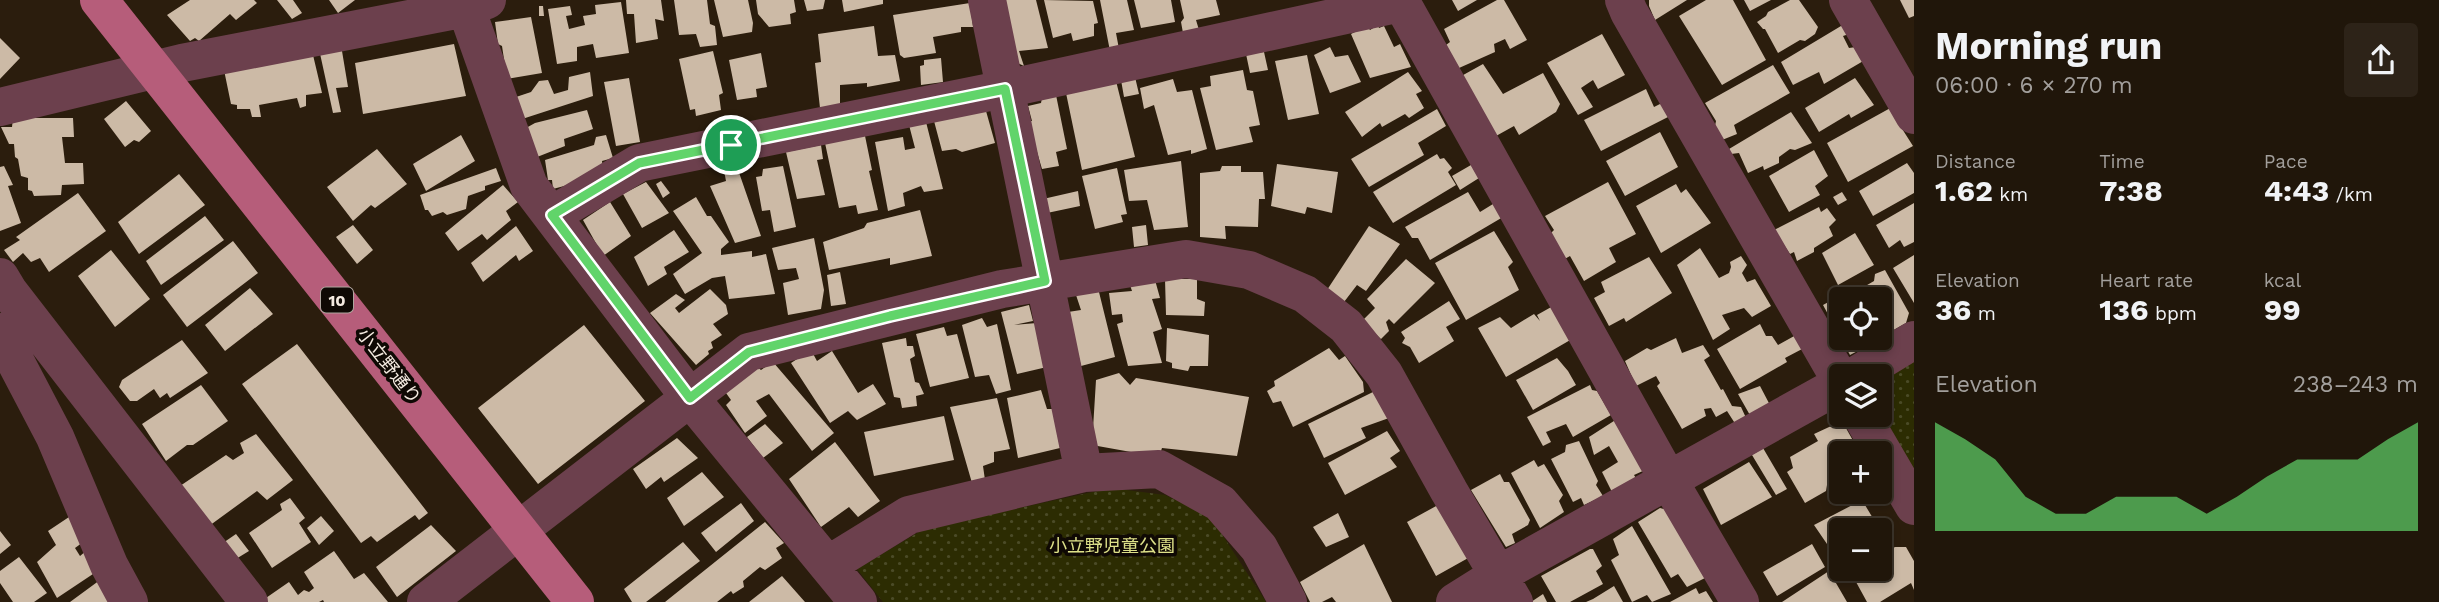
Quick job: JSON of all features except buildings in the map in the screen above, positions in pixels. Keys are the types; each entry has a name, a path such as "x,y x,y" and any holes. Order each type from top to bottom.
{"main road":[{"name":"小立野通り","path":"99,0 575,602"}],"street":[{"path":"987,0 1084,473"},
{"path":"1625,0 1830,364"},
{"path":"1848,0 1914,115"},
{"path":"552,215 639,163 1005,89 1400,1 1669,481 1740,602"},
{"path":"0,107 155,68 481,2 529,186 690,398 858,602"},
{"path":"426,602 749,352 890,316 1045,281 1186,259 1248,270 1305,294 1346,326 1384,374 1473,535 1506,588"},
{"path":"0,277 249,602"},
{"path":"0,332 55,436 109,565 129,602"},
{"path":"1875,364 1914,340"},
{"path":"1455,602 1506,588 1669,481 1829,390"},
{"path":"1868,427 1914,506"},
{"path":"828,565 909,515 1084,473 1159,470 1220,503 1259,548 1288,602"}],"green space":[{"path":"1914,361 1914,471 1888,427 1892,427 1892,375"},
{"name":"小立野児童公園","path":"1111,488 1165,495 1210,516 1266,602 883,602 857,569 924,529"}],"route":[{"path":"1005,89 1045,281 1002,289 749,352 690,398 552,215 639,163 731,145 1005,89"}]}
